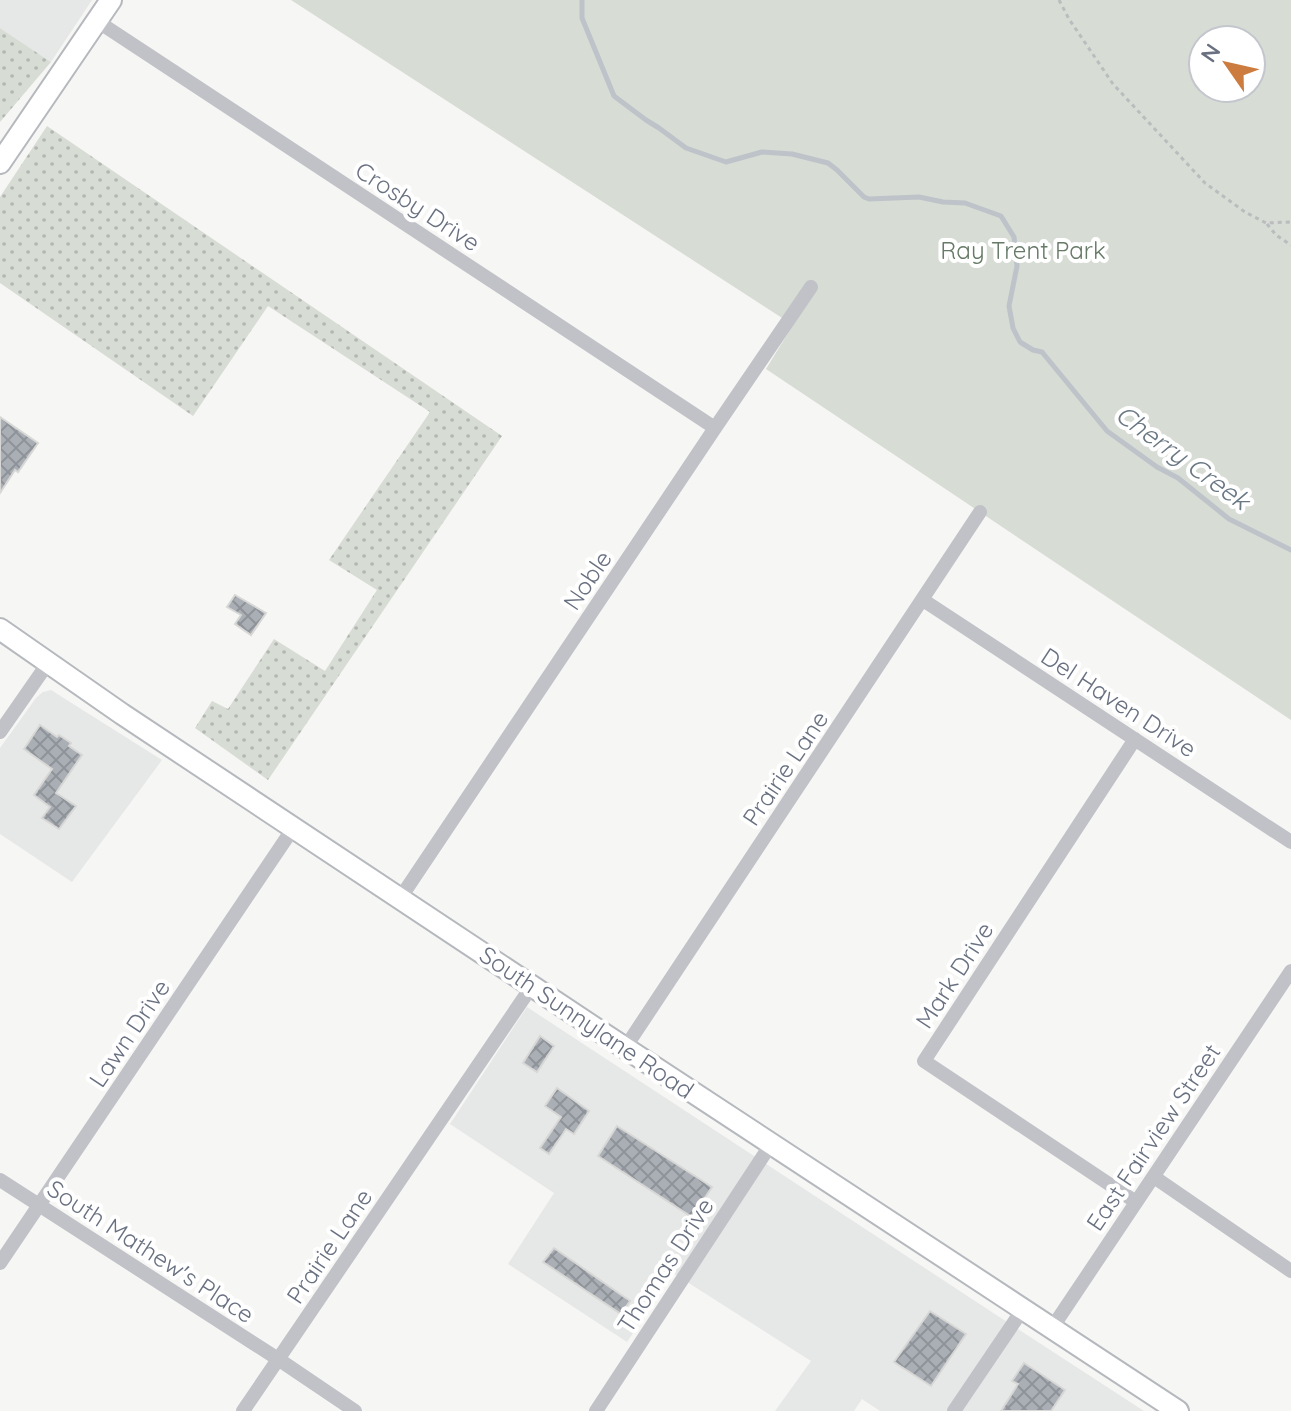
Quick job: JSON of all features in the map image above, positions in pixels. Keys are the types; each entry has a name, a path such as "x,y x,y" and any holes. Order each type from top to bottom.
{"main road":[{"path":"0,163 111,0"},
{"name":"South Sunnylane Road","path":"0,629 625,1048 1178,1411"}],"street":[{"name":"Crosby Drive","path":"97,21 715,428"},
{"name":"Noble","path":"401,897 811,287"},
{"name":"Prairie Lane","path":"625,1048 980,512"},
{"name":"Del Haven Drive","path":"923,600 1291,842"},
{"path":"0,732 48,663"},
{"name":"Mark Drive","path":"1135,739 924,1061 1136,1202"},
{"name":"Lawn Drive","path":"0,1263 294,827"},
{"name":"East Fairview Street","path":"1052,1328 1291,971"},
{"name":"Prairie Lane","path":"243,1411 532,986"},
{"name":"Thomas Drive","path":"596,1411 771,1144"},
{"path":"1154,1177 1291,1271"},
{"name":"South Mathew's Place","path":"0,1180 355,1411"},
{"path":"954,1411 1023,1309"}],"path":[{"path":"1059,0 1123,95 1205,183 1266,223 1276,235 1291,245"},
{"path":"1266,223 1291,222"}],"shaded area":[{"path":"0,0 92,0 51,62 0,28"},
{"path":"51,690 162,760 72,882 0,834 0,748 36,698"},
{"path":"527,1007 1144,1411 880,1411 862,1399 854,1411 775,1411 811,1361 673,1273 627,1342 508,1264 554,1193 450,1124"}],"green space":[{"name":"Ray Trent Park","path":"291,0 1291,0 1291,720 766,369 793,325"},
{"path":"0,28 51,62 0,122"},
{"path":"47,126 502,436 268,780 195,728 212,701 228,709 274,639 325,671 377,590 329,560 430,412 268,306 193,416 0,283 0,197"}],"building":[{"path":"0,417 38,443 0,493"},
{"path":"235,595 266,613 251,635 235,624 241,615 227,607"},
{"path":"40,725 71,743 69,746 82,755 56,793 76,806 59,829 42,818 50,807 34,795 52,769 24,749"},
{"path":"540,1036 554,1046 537,1072 523,1063"},
{"path":"557,1088 589,1111 574,1134 566,1129 549,1154 540,1148 561,1117 545,1106"},
{"path":"617,1126 712,1187 692,1217 598,1156"},
{"path":"554,1248 630,1301 621,1314 543,1262"},
{"path":"930,1311 966,1334 931,1386 894,1362"},
{"path":"1024,1363 1065,1390 1051,1411 1001,1411 1018,1384 1012,1381"}],"waterway":[{"name":"Cherry Creek","path":"582,0 582,18 614,96 686,148 726,162 762,152 792,154 828,163 869,199 919,197 965,203 1001,216 1014,237 1017,266 1009,306 1013,328 1020,342 1042,352 1107,431 1157,467 1178,478 1229,519 1291,550"}]}
